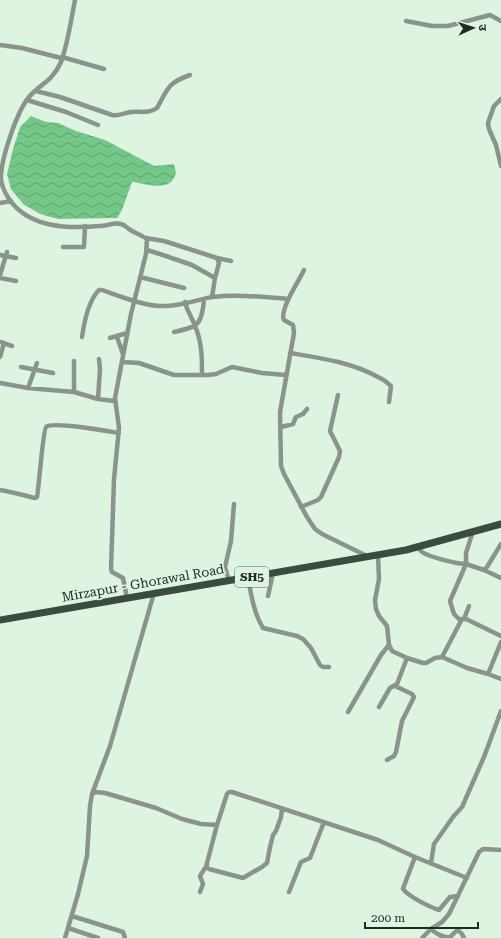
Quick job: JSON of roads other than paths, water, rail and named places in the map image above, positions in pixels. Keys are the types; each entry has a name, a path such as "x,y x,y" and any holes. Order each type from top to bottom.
{"main road":[{"name":"Mirzapur - Ghorawal Road","path":"0,620 378,555 418,547 501,524"}],"street":[{"path":"76,0 62,58 51,78 27,100 20,111 11,132 1,173 2,185 11,201 22,213 31,219 45,224 64,227 122,224 146,238 164,241 231,261"},
{"path":"406,21 432,26 448,26 490,14 501,21"},
{"path":"0,45 22,48 104,69"},
{"path":"36,91 60,97 117,116 132,112 149,112 154,110 157,108 170,84 190,75"},
{"path":"501,99 494,106 488,123 496,145 501,166"},
{"path":"27,100 66,112 98,125"},
{"path":"0,203 11,201"},
{"path":"63,248 84,247 85,226"},
{"path":"126,598 123,578 112,572 111,569 114,479 119,433 114,401 127,333 147,250 148,241 146,238"},
{"path":"147,250 192,265 215,278"},
{"path":"0,255 6,254 16,258"},
{"path":"0,275 6,254"},
{"path":"212,297 219,263 217,258"},
{"path":"304,270 288,299 283,318 293,325 294,333 280,412 281,466 301,507 315,529 322,534 367,556"},
{"path":"140,277 184,288"},
{"path":"0,278 16,281"},
{"path":"82,337 88,312 97,291 102,290 134,301 162,306 212,297 243,296 288,299"},
{"path":"174,332 190,329 195,325 202,317 204,299"},
{"path":"185,302 188,313 195,325 202,348 202,375"},
{"path":"110,338 127,333"},
{"path":"117,337 123,354"},
{"path":"0,357 2,343 12,346"},
{"path":"290,353 327,360 366,370 391,386 389,402"},
{"path":"98,399 100,369 99,359"},
{"path":"74,361 74,392"},
{"path":"122,362 139,363 174,375 216,374 232,367 286,376"},
{"path":"28,388 37,363"},
{"path":"21,367 54,373"},
{"path":"0,383 28,388 74,392 98,399 114,401"},
{"path":"301,507 318,500 339,457 340,451 330,431 338,395"},
{"path":"281,427 293,424 296,417 304,414 307,409"},
{"path":"0,490 19,495 36,497 41,464 43,434 44,429 48,426 64,425 119,433"},
{"path":"229,581 225,567 231,541 234,504"},
{"path":"473,531 466,553 466,564 450,601 454,614 501,636"},
{"path":"484,570 501,544"},
{"path":"418,547 421,552 456,564 466,564 501,578"},
{"path":"378,555 379,579 375,600 376,609 379,616 388,626 389,645 392,651 407,658 426,663 434,658 442,657 467,668 501,679"},
{"path":"268,596 273,573"},
{"path":"248,578 253,601 262,628 297,636 303,639 311,648 320,664 323,667 329,667"},
{"path":"65,938 87,856 89,810 92,794 110,746 154,594"},
{"path":"442,657 469,606"},
{"path":"488,674 501,642"},
{"path":"348,712 381,655 389,645"},
{"path":"379,707 390,688 397,684 407,658"},
{"path":"386,760 394,756 396,752 402,721 414,699 412,694 395,686"},
{"path":"431,863 434,844 462,807 484,757 501,711"},
{"path":"92,794 96,792 105,793 156,808 182,819 201,824 217,825"},
{"path":"200,892 202,885 200,878 201,874 207,864 217,825 227,794 230,792 378,840 466,878"},
{"path":"207,864 206,867 209,869 243,878 266,865 273,835 281,817 282,809"},
{"path":"289,892 301,862 310,858 324,822"},
{"path":"422,938 447,917 480,850 501,850"},
{"path":"415,857 403,889 406,893 425,904 440,910 450,897 458,896"},
{"path":"72,916 122,932 125,938"},
{"path":"68,928 98,938"},
{"path":"431,929 439,936 446,938 451,937 455,931 458,930 464,938"}],"water":[{"path":"31,116 46,122 58,123 76,131 105,140 154,166 174,164 176,174 171,182 163,186 132,182 122,210 117,218 58,219 40,214 23,204 11,189 7,174 20,127"}]}
